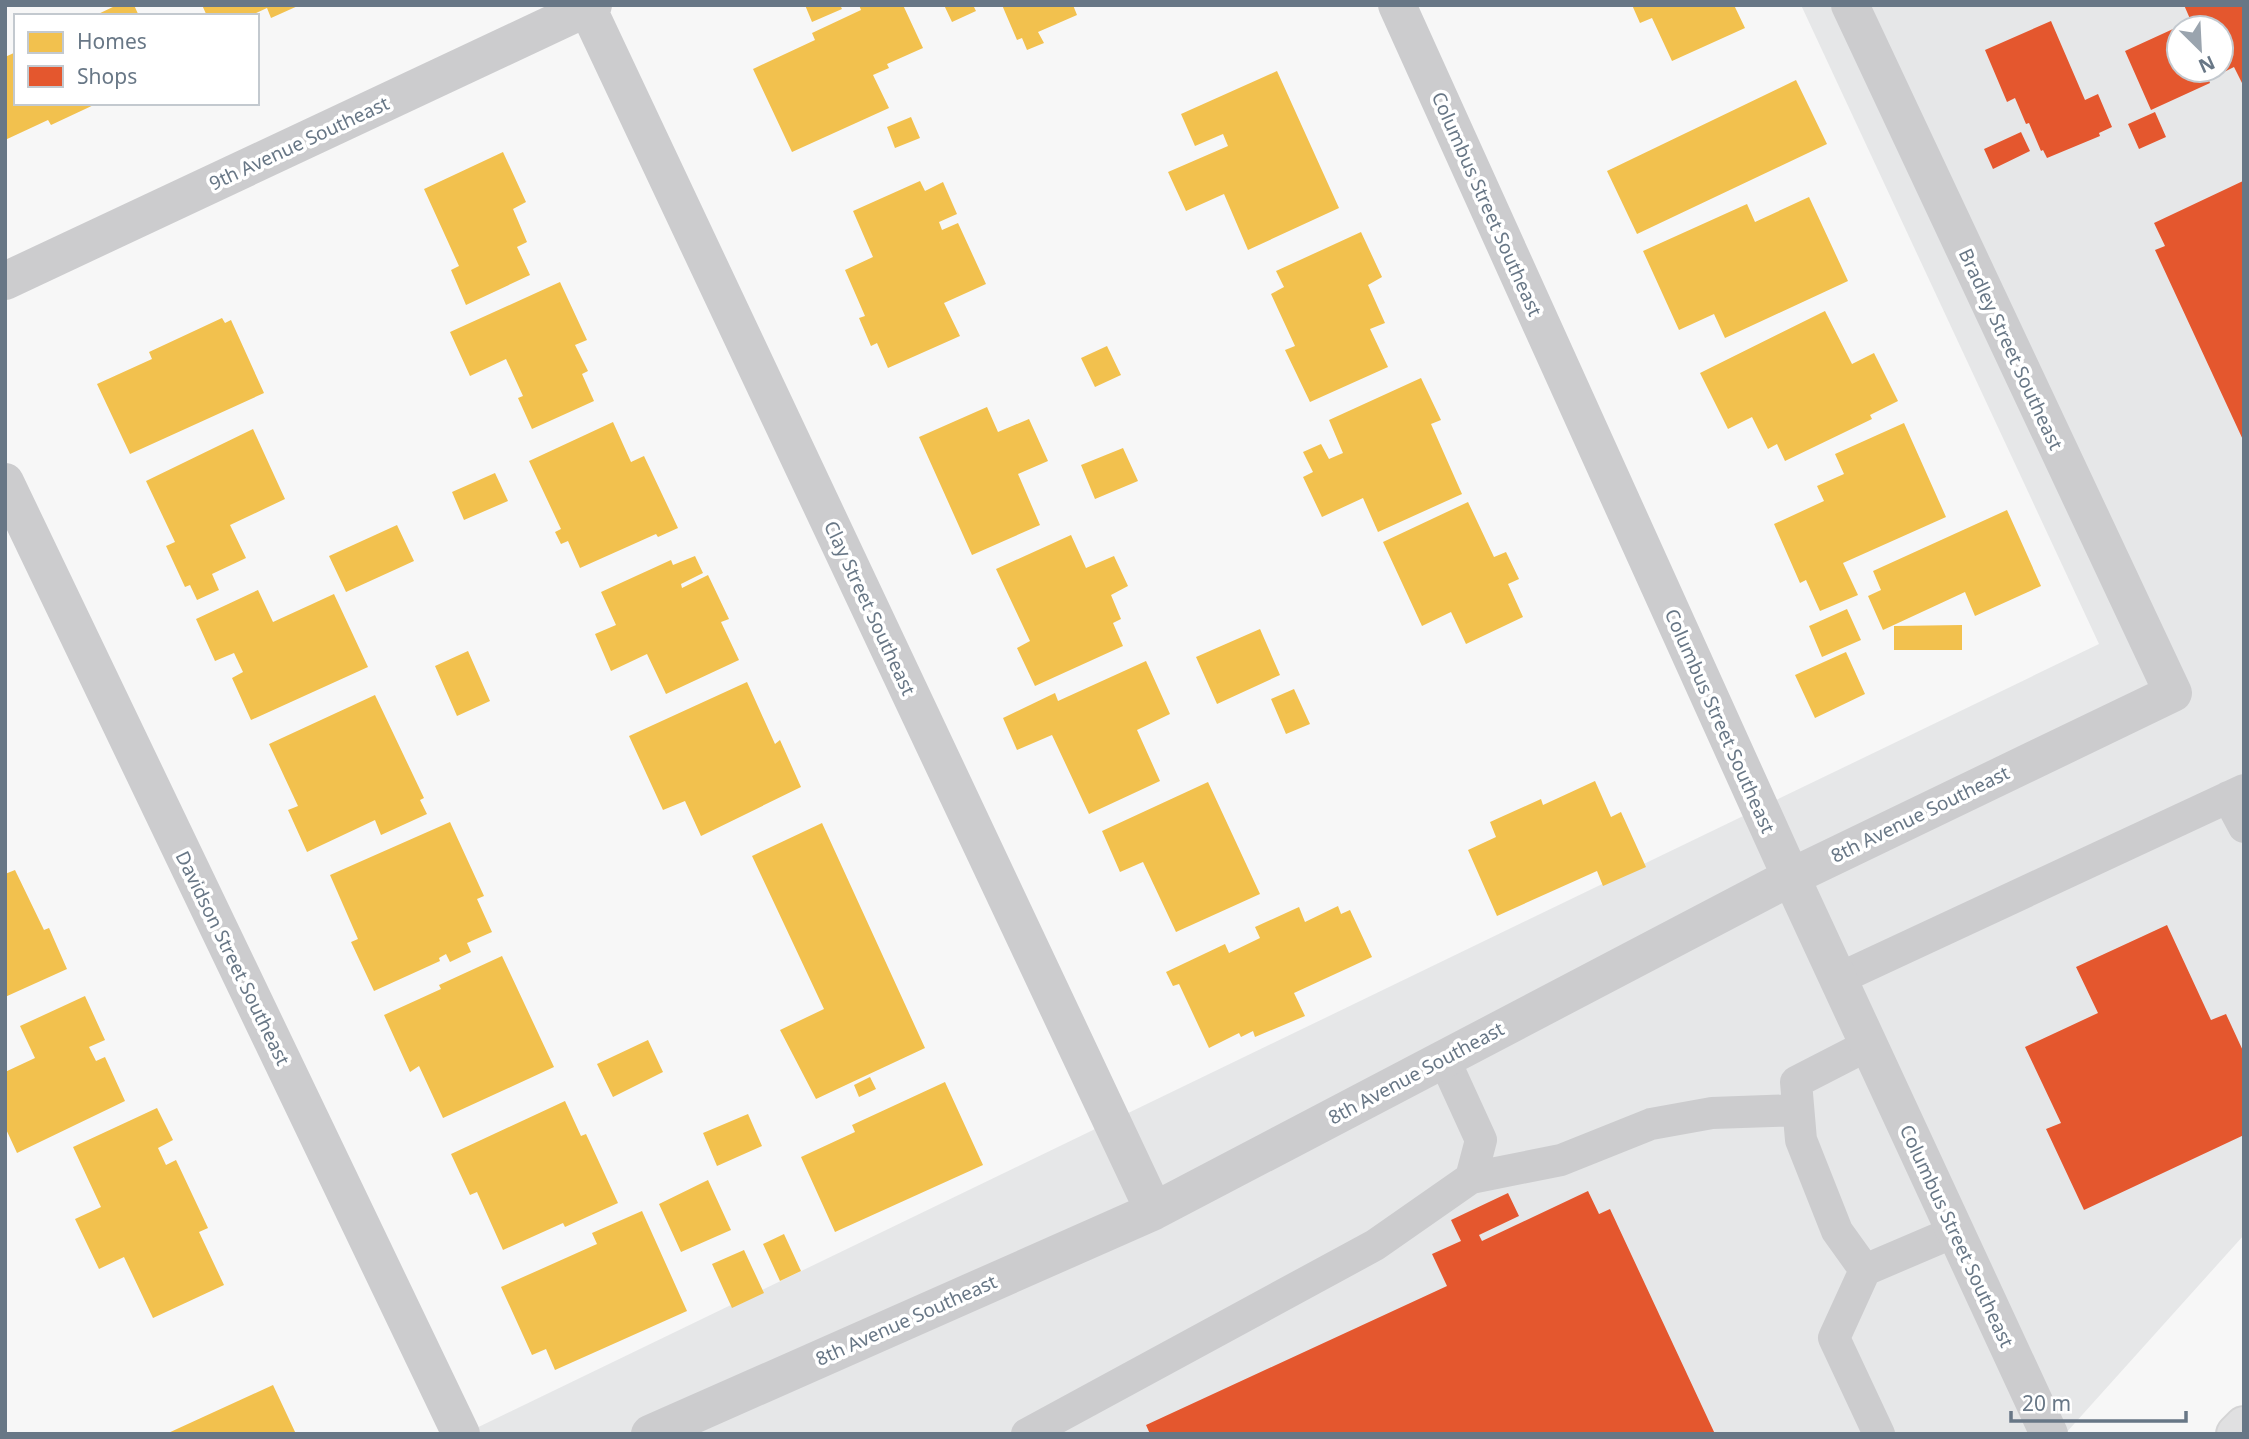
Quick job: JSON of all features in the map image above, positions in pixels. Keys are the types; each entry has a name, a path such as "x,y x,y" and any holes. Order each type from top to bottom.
{"highway":[{"path":"2236,1434 2244,1426"}],"street":[{"name":"Columbus Street Southeast","path":"1397,5 1791,877 2049,1434"},
{"name":"Bradley Street Southeast","path":"1850,5 2173,693"},
{"name":"9th Avenue Southeast","path":"5,281 589,6"},
{"name":"Clay Street Southeast","path":"589,6 1154,1211"},
{"name":"Davidson Street Southeast","path":"5,482 461,1434"},
{"name":"8th Avenue Southeast","path":"650,1434 1154,1211 1791,877 2173,693"}],"lane":[{"path":"1838,979 2236,794 2244,827"},
{"path":"1865,1270 1837,1231 1801,1140 1796,1082 1868,1045"},
{"path":"1444,1059 1481,1140 1471,1178"},
{"path":"1027,1434 1375,1245 1471,1178 1561,1160 1651,1124 1712,1113 1798,1110"},
{"path":"1879,1434 1835,1338 1865,1270 1954,1232"}],"shaded area":[{"path":"1801,5 2244,5 2244,1235 2065,1434 464,1434 2099,644"}],"building: Homes":[{"path":"117,5 134,5 138,14 98,14"},
{"path":"202,5 300,5 271,18 267,8 254,14 206,14"},
{"path":"805,5 840,5 842,9 812,22"},
{"path":"859,5 903,5 923,48 887,64 889,68 873,75 889,108 792,152 753,69 815,40 812,33 861,10"},
{"path":"944,5 973,5 976,11 952,22"},
{"path":"1002,5 1073,5 1077,15 1038,32 1044,43 1027,50 1022,38 1017,40"},
{"path":"1632,5 1734,5 1745,28 1672,61 1652,18 1640,23"},
{"path":"14,53 14,105 94,105 51,125 48,120 5,140 5,57"},
{"path":"1277,71 1339,208 1248,250 1224,194 1186,211 1168,172 1228,146 1223,134 1195,146 1181,114"},
{"path":"1796,80 1827,144 1637,234 1607,171"},
{"path":"911,117 920,138 895,148 887,127"},
{"path":"503,152 526,202 513,209 527,242 517,247 530,275 466,305 451,270 459,266 424,189"},
{"path":"920,181 925,191 943,182 957,214 939,222 942,230 958,223 986,284 944,303 960,336 888,368 877,343 871,346 859,318 865,316 845,270 873,257 853,211"},
{"path":"1809,197 1848,281 1725,338 1714,314 1679,330 1643,251 1747,204 1755,222"},
{"path":"1361,232 1382,277 1368,285 1385,323 1370,329 1388,367 1310,402 1285,350 1295,346 1271,294 1284,287 1276,271"},
{"path":"560,282 587,340 575,345 588,371 582,374 594,401 532,429 518,398 523,396 506,359 470,376 450,332"},
{"path":"1825,311 1852,364 1874,353 1898,401 1870,415 1872,419 1785,461 1777,444 1768,449 1752,417 1728,429 1700,373"},
{"path":"222,318 225,323 231,320 264,393 130,454 97,384 152,359 149,352"},
{"path":"1107,346 1121,375 1095,387 1081,358"},
{"path":"1421,378 1441,420 1431,424 1462,494 1378,532 1363,498 1322,517 1303,477 1313,472 1303,452 1321,444 1329,459 1343,453 1329,420"},
{"path":"987,407 998,432 1029,419 1048,461 1018,474 1040,525 972,555 919,437"},
{"path":"613,422 631,462 644,456 678,528 658,537 656,534 580,568 568,541 561,544 555,532 561,529 529,461"},
{"path":"1904,423 1946,517 1843,563 1858,595 1820,611 1806,580 1800,583 1774,524 1824,501 1817,486 1844,474 1835,454"},
{"path":"253,429 285,499 230,525 246,558 212,574 219,590 197,600 190,585 185,587 166,546 175,542 146,481"},
{"path":"1123,448 1138,481 1095,499 1081,465"},
{"path":"495,473 508,501 464,520 452,492"},
{"path":"1468,502 1494,557 1506,552 1519,579 1508,584 1523,617 1466,644 1451,612 1422,626 1383,542"},
{"path":"2007,510 2041,586 1975,616 1965,592 1883,630 1868,596 1881,590 1873,571"},
{"path":"397,525 414,561 346,592 329,556"},
{"path":"1071,535 1086,568 1114,556 1128,586 1111,595 1121,619 1113,623 1123,646 1035,686 1017,648 1030,641 996,569"},
{"path":"695,556 703,573 681,584 682,588 708,575 729,619 721,622 739,660 666,694 647,654 611,671 595,634 616,625 601,592 671,560 673,565"},
{"path":"258,590 273,622 334,594 368,667 251,720 232,678 243,672 234,653 215,661 196,619"},
{"path":"1847,609 1861,640 1822,657 1809,626"},
{"path":"1962,625 1962,650 1894,650 1894,626"},
{"path":"1260,629 1280,675 1217,704 1196,657"},
{"path":"468,651 490,701 457,716 435,666"},
{"path":"1846,652 1865,694 1815,718 1795,675"},
{"path":"1146,661 1170,714 1137,730 1160,781 1089,814 1052,735 1017,750 1003,718 1055,693 1058,701"},
{"path":"747,682 775,744 780,740 801,787 701,836 685,801 663,810 629,736"},
{"path":"1294,689 1310,724 1286,734 1271,699"},
{"path":"375,695 424,798 420,800 427,814 381,835 375,820 307,852 288,810 298,806 269,744"},
{"path":"1595,781 1611,817 1621,812 1646,867 1603,886 1597,871 1497,916 1468,850 1496,837 1490,822 1541,799 1543,805"},
{"path":"1208,782 1260,894 1176,932 1143,862 1120,872 1102,831"},
{"path":"450,822 484,896 477,899 492,932 467,943 471,952 450,962 446,954 439,958 440,961 374,991 351,942 358,939 330,875"},
{"path":"822,823 925,1048 816,1099 780,1030 824,1009 752,856"},
{"path":"15,870 44,930 49,928 67,969 5,997 5,874"},
{"path":"1338,906 1341,914 1350,910 1372,957 1294,993 1305,1016 1255,1037 1253,1031 1241,1037 1239,1033 1209,1048 1179,984 1173,986 1166,972 1225,944 1229,953 1260,938 1255,927 1299,907 1305,922"},
{"path":"502,956 554,1067 443,1118 419,1066 410,1072 384,1015 441,989 439,985"},
{"path":"85,996 105,1040 89,1047 96,1061 105,1057 125,1101 17,1153 5,1127 5,1072 35,1058 20,1026"},
{"path":"648,1040 663,1072 613,1097 597,1064"},
{"path":"870,1077 876,1089 859,1097 854,1085"},
{"path":"945,1082 983,1165 835,1232 801,1157 855,1132 852,1125"},
{"path":"565,1101 581,1136 586,1134 618,1203 565,1227 563,1223 503,1250 477,1192 470,1195 451,1154"},
{"path":"157,1108 173,1140 158,1148 166,1165 176,1160 208,1228 199,1232 224,1285 153,1318 124,1257 99,1269 75,1219 101,1207 73,1147"},
{"path":"748,1114 762,1146 717,1166 703,1133"},
{"path":"708,1180 731,1230 681,1252 659,1204"},
{"path":"642,1211 687,1311 555,1370 546,1349 532,1355 501,1287 597,1244 592,1233"},
{"path":"784,1234 801,1271 780,1281 763,1244"},
{"path":"744,1250 764,1293 732,1308 712,1264"},
{"path":"273,1385 296,1434 166,1434"}],"building: Shops":[{"path":"2184,5 2244,5 2244,87 2235,69 2235,14 2188,14"},
{"path":"2051,21 2085,100 2098,94 2112,127 2099,133 2100,136 2047,158 2043,150 2041,151 2029,123 2026,124 2015,98 2007,102 1985,50"},
{"path":"2165,33 2165,84 2208,84 2151,110 2125,51"},
{"path":"2155,112 2166,137 2139,149 2128,124"},
{"path":"2021,132 2030,151 1993,169 1984,149"},
{"path":"2243,181 2244,442 2155,250 2165,246 2154,223"},
{"path":"2167,925 2211,1020 2226,1014 2244,1053 2244,1135 2084,1210 2046,1129 2061,1123 2025,1047 2098,1013 2076,967"},
{"path":"1588,1191 1599,1214 1610,1209 1715,1434 1150,1434 1146,1425 1447,1286 1432,1254 1461,1241 1451,1220 1508,1193 1519,1216 1479,1235 1482,1241"}]}
